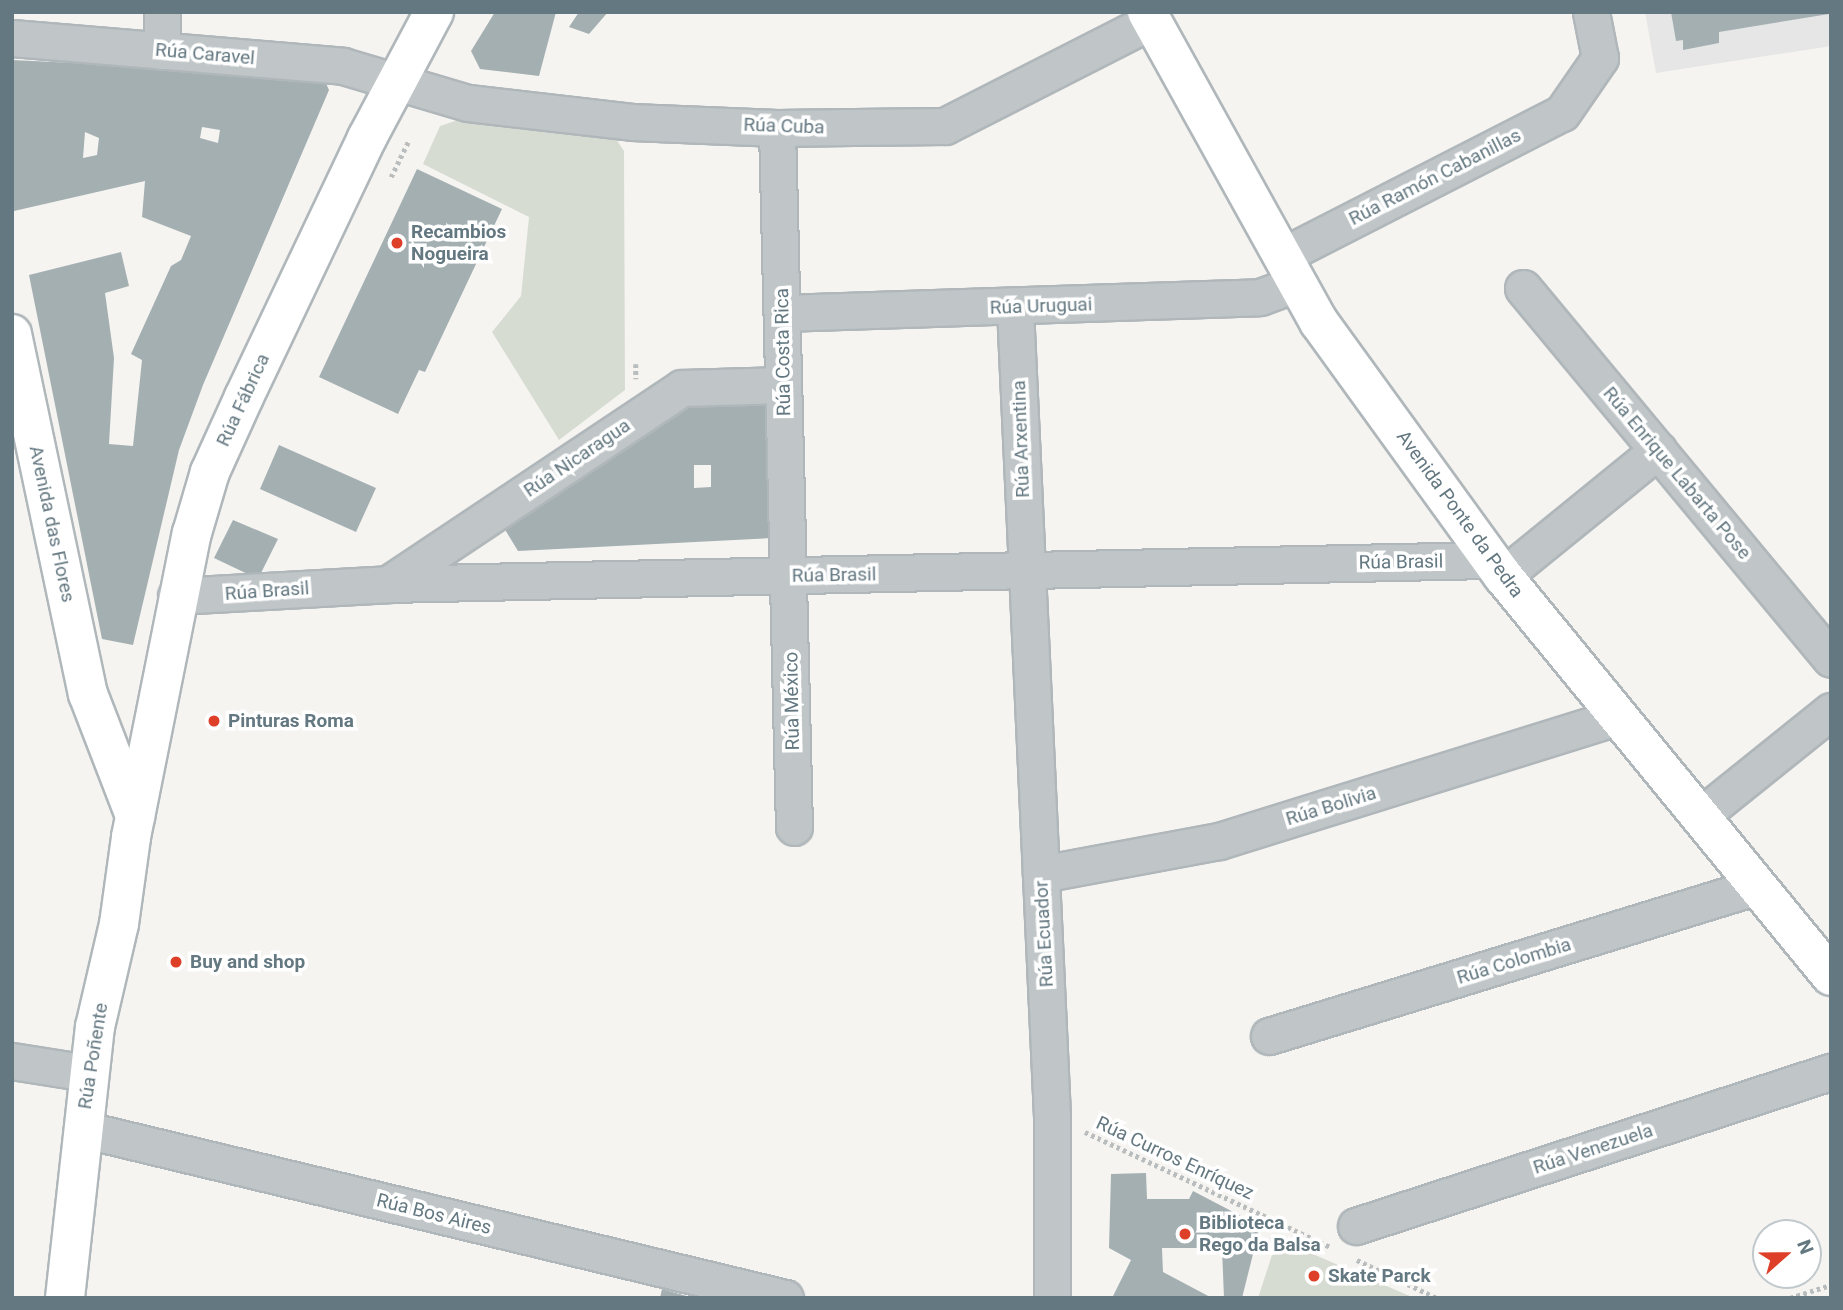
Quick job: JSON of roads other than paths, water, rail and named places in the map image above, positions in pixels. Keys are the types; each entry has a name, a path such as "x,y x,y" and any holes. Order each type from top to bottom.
{"street":[{"path":"162,12 162,51"},
{"name":"Rúa Fábrica","path":"135,816 176,596 210,472 395,84 435,12"},
{"name":"Rúa Ramón Cabanillas","path":"1290,269 1562,113 1582,90 1600,58 1591,12"},
{"name":"Rúa Cuba","path":"395,84 468,103 632,122 777,128 945,125 1149,17"},
{"name":"Avenida Ponte da Pedra","path":"1149,17 1319,322 1497,568 1616,717 1831,976"},
{"name":"Rúa Caravel","path":"12,38 343,66 395,84"},
{"name":"Rúa Costa Rica","path":"777,128 790,576"},
{"name":"Rúa Uruguai","path":"782,313 1015,308 1260,297 1290,269"},
{"name":"Rúa Enrique Labarta Pose","path":"1523,288 1831,659"},
{"name":"Rúa Arxentina","path":"1015,308 1026,570"},
{"name":"Avenida das Flores","path":"12,334 94,714 135,816"},
{"name":"Rúa Nicaragua","path":"388,584 682,388 783,385"},
{"path":"1497,568 1658,450"},
{"name":"Rúa Brasil","path":"176,596 388,584 1026,570 1497,568"},
{"name":"Rúa Ecuador","path":"1026,570 1052,1117 1052,1298"},
{"name":"Rúa México","path":"790,576 794,827"},
{"path":"1699,817 1831,711"},
{"path":"94,714 104,721 124,724 156,713"},
{"name":"Rúa Bolivia","path":"1041,874 1219,841 1616,717"},
{"name":"Rúa Poñente","path":"65,1298 88,1073 135,816"},
{"name":"Rúa Colombia","path":"1269,1036 1758,886"},
{"path":"12,1061 88,1073"},
{"name":"Rúa Venezuela","path":"1347,1244 1831,1072"},
{"name":"Rúa Bos Aires","path":"82,1129 768,1296"}],"place":[{"name":"Recambios Nogueira","path":"397,243"},
{"name":"Pinturas Roma","path":"214,721"},
{"name":"Buy and shop","path":"176,962"},
{"name":"Biblioteca Rego da Balsa","path":"1185,1234"},
{"name":"Skate Parck","path":"1314,1276"}]}
